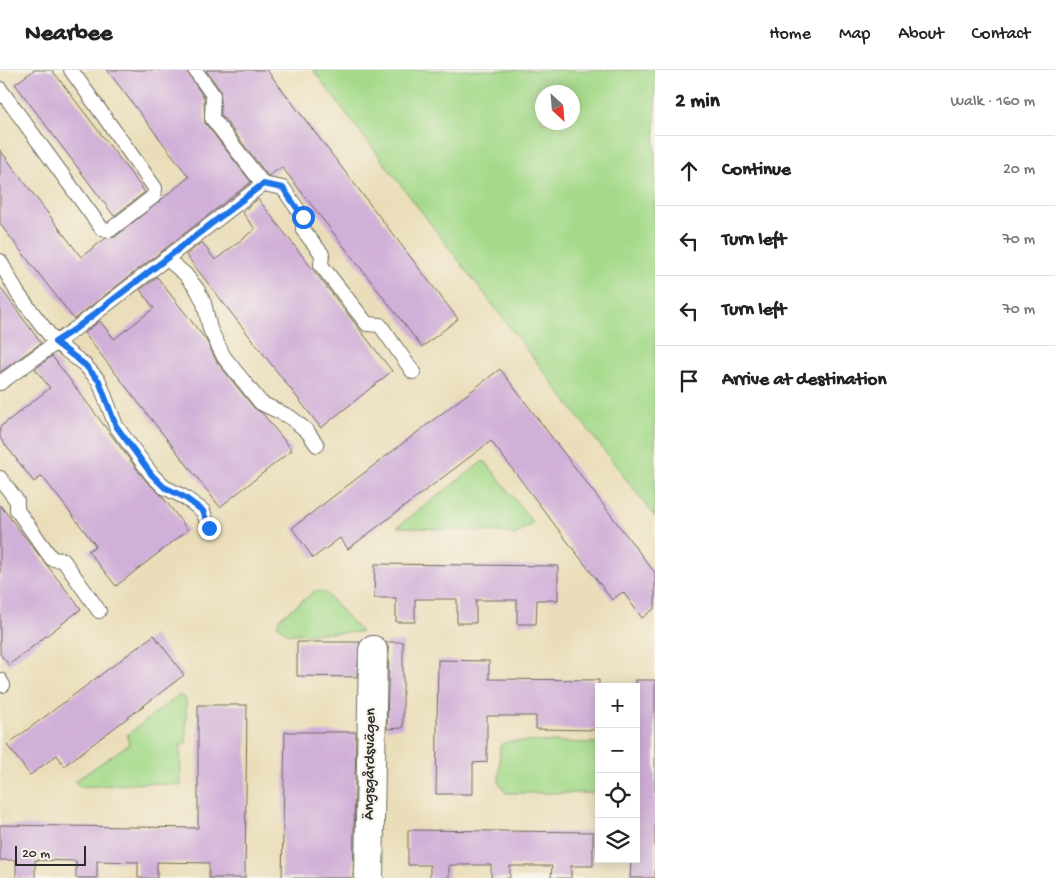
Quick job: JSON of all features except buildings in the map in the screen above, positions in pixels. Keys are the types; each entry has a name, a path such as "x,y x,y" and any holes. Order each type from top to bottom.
{"street":[{"name":"Ängsgårdsvägen","path":"369,878 372,650"}],"lane":[{"path":"0,90 102,229 111,232 156,198 155,188 70,70"},
{"path":"195,70 213,96 212,118 263,184 283,188 303,217 303,230 322,254 321,266 367,324 380,325 413,372"},
{"path":"0,383 75,329 142,273 166,258 186,239 263,184"},
{"path":"166,258 185,274 197,289 204,303 210,329 224,357 254,395 261,403 290,417 307,431 317,445"},
{"path":"0,261 18,294 55,342 85,365 99,381 116,426 152,475 164,487 184,497 203,511 209,528"},
{"path":"0,478 17,501 17,510 52,559 63,560 99,611"}],"green space":[{"path":"313,70 655,70 655,517"},
{"path":"482,462 486,462 533,523 515,535 500,532 397,527"},
{"path":"315,591 325,592 361,632 288,634 277,625 280,618"},
{"path":"179,695 186,699 186,743 180,746 181,785 150,783 79,787 75,781 129,744 127,735"},
{"path":"509,741 595,743 595,793 506,793 499,783 500,746"}],"route":[{"path":"209,528 203,511 184,497 164,487 152,475 116,426 99,381 85,365 55,342 75,329 263,184 283,188 303,217"}]}
